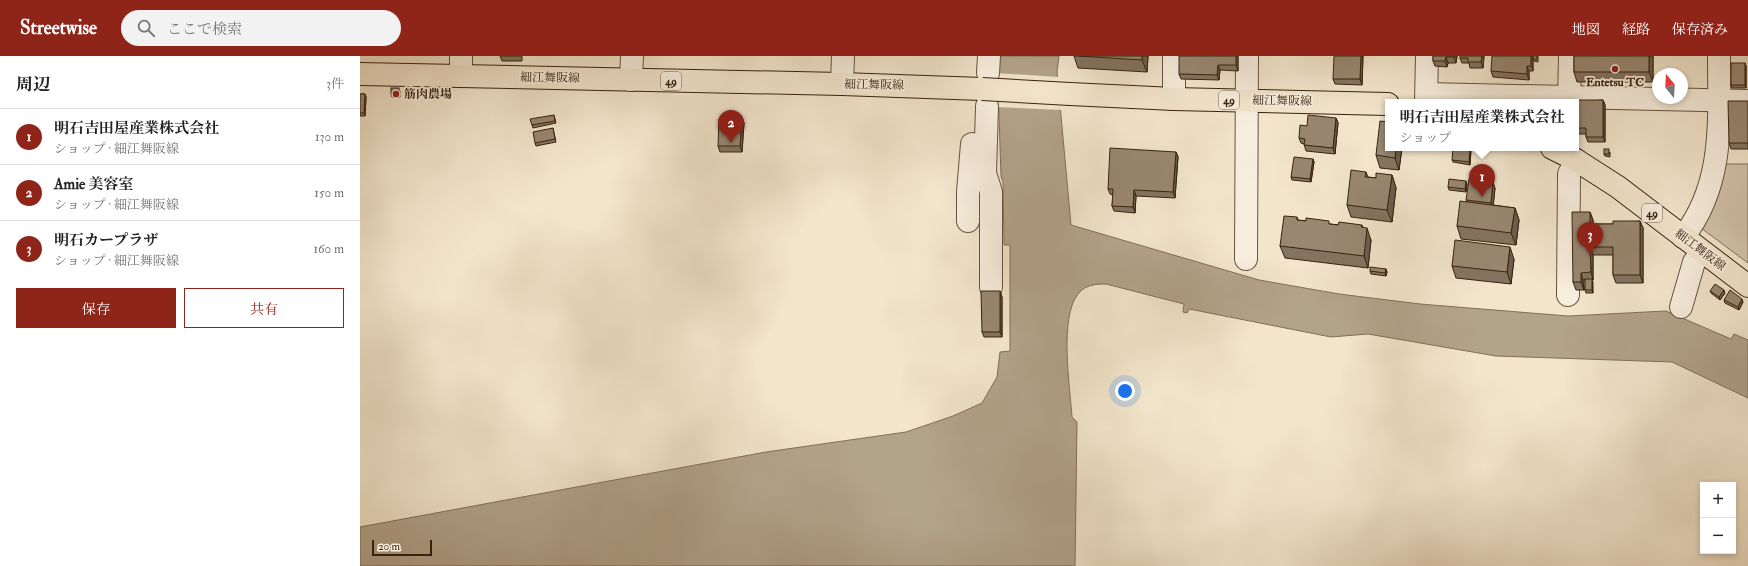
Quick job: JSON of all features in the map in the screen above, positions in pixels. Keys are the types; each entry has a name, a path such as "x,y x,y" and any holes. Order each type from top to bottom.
{"main road":[{"name":"細江舞阪線","path":"360,74 461,66 631,80 842,84 984,83 1070,94 1174,99 1385,104"},
{"name":"細江舞阪線","path":"1558,151 1576,160 1618,187 1748,286"}],"street":[{"path":"631,80 632,56"},
{"path":"842,56 842,84"},
{"path":"1174,56 1174,99"},
{"path":"1246,259 1247,56"},
{"path":"1427,56 1426,98 1569,99 1570,56"},
{"path":"1683,237 1693,224 1702,207 1714,171 1720,134 1719,56"},
{"path":"968,221 968,192 984,83"},
{"path":"984,83 985,173 991,192 991,287"},
{"path":"1579,99 1748,101"},
{"path":"1568,295 1569,174 1576,160"},
{"path":"1681,307 1694,262 1702,252"}],"shaded area":[{"path":"997,56 1059,56 1057,72 1071,225 1259,280 1339,294 1420,304 1568,316 1666,311 1731,339 1734,334 1748,340 1748,398 1672,362 1496,356 1368,334 1331,337 1189,309 1187,313 1183,312 1184,304 1106,284 1098,284 1087,287 1078,294 1072,305 1067,336 1072,417 1077,422 1075,566 360,566 360,527 766,452 906,432 953,416 982,403 997,377 1000,352 1010,351 1010,245 1004,245 1003,182 1001,176"},
{"path":"1724,164 1748,164 1748,263 1701,228"}],"pier":[{"path":"995,73 1059,77 1062,110 996,107"}],"building":[{"path":"1079,56 1142,56 1142,60"},
{"path":"1179,56 1236,56 1236,65 1218,65 1217,75 1179,74"},
{"path":"1334,56 1361,56 1360,79 1333,79"},
{"path":"1433,56 1454,57 1446,57 1445,61 1433,61"},
{"path":"1460,56 1482,56 1481,62 1468,62 1468,58 1460,58"},
{"path":"1492,56 1531,56 1531,66 1527,66 1527,74 1491,71"},
{"path":"1533,56 1537,56 1537,59 1533,59"},
{"path":"1574,56 1649,56 1649,72 1574,72"},
{"path":"1731,63 1745,63 1745,85 1731,85"},
{"path":"391,88 399,88 399,94 391,94"},
{"path":"360,94 365,94 364,113 360,113"},
{"path":"1579,100 1603,100 1603,137 1586,137 1586,128 1579,128"},
{"path":"1728,101 1748,101 1748,143 1729,143"},
{"path":"554,115 555,121 532,125 530,119"},
{"path":"1308,115 1336,118 1333,148 1304,145 1305,139 1299,138 1300,125 1307,126"},
{"path":"742,117 740,146 718,146 719,119"},
{"path":"1380,121 1385,122 1385,151 1396,151 1395,158 1376,155"},
{"path":"553,128 555,139 535,143 533,132"},
{"path":"1110,148 1176,152 1173,192 1134,190 1133,207 1112,206 1113,189 1108,189"},
{"path":"1604,149 1609,149 1609,154 1604,154"},
{"path":"1453,151 1470,151 1469,162 1452,160"},
{"path":"1294,157 1313,159 1310,179 1291,177"},
{"path":"1351,170 1366,172 1365,177 1376,178 1376,173 1392,175 1387,210 1347,205"},
{"path":"1449,179 1466,181 1465,189 1448,187"},
{"path":"1469,179 1493,182 1491,203 1466,200"},
{"path":"1460,201 1515,208 1511,233 1457,226"},
{"path":"1572,212 1590,212 1590,224 1613,224 1613,221 1640,221 1640,275 1613,275 1613,247 1590,247 1591,272 1581,273 1581,282 1573,282"},
{"path":"1284,216 1297,217 1297,220 1306,221 1306,218 1329,221 1329,224 1338,225 1339,222 1362,225 1361,227 1367,228 1364,256 1280,246"},
{"path":"1455,240 1510,247 1507,272 1452,266"},
{"path":"1370,267 1386,269 1385,273 1370,271"},
{"path":"1585,279 1592,279 1592,290 1585,290"},
{"path":"1715,284 1724,290 1719,297 1710,291"},
{"path":"1730,290 1742,299 1738,307 1724,300"},
{"path":"981,291 1000,291 1000,332 982,332"}],"place":[{"name":"Entetsu TC","path":"1615,69"},
{"name":"筋肉農場","path":"396,94"},
{"name":"Amie 美容室","path":"731,143"},
{"name":"明石吉田屋産業株式会社","path":"1482,197"},
{"name":"明石カープラザ","path":"1590,255"}]}
